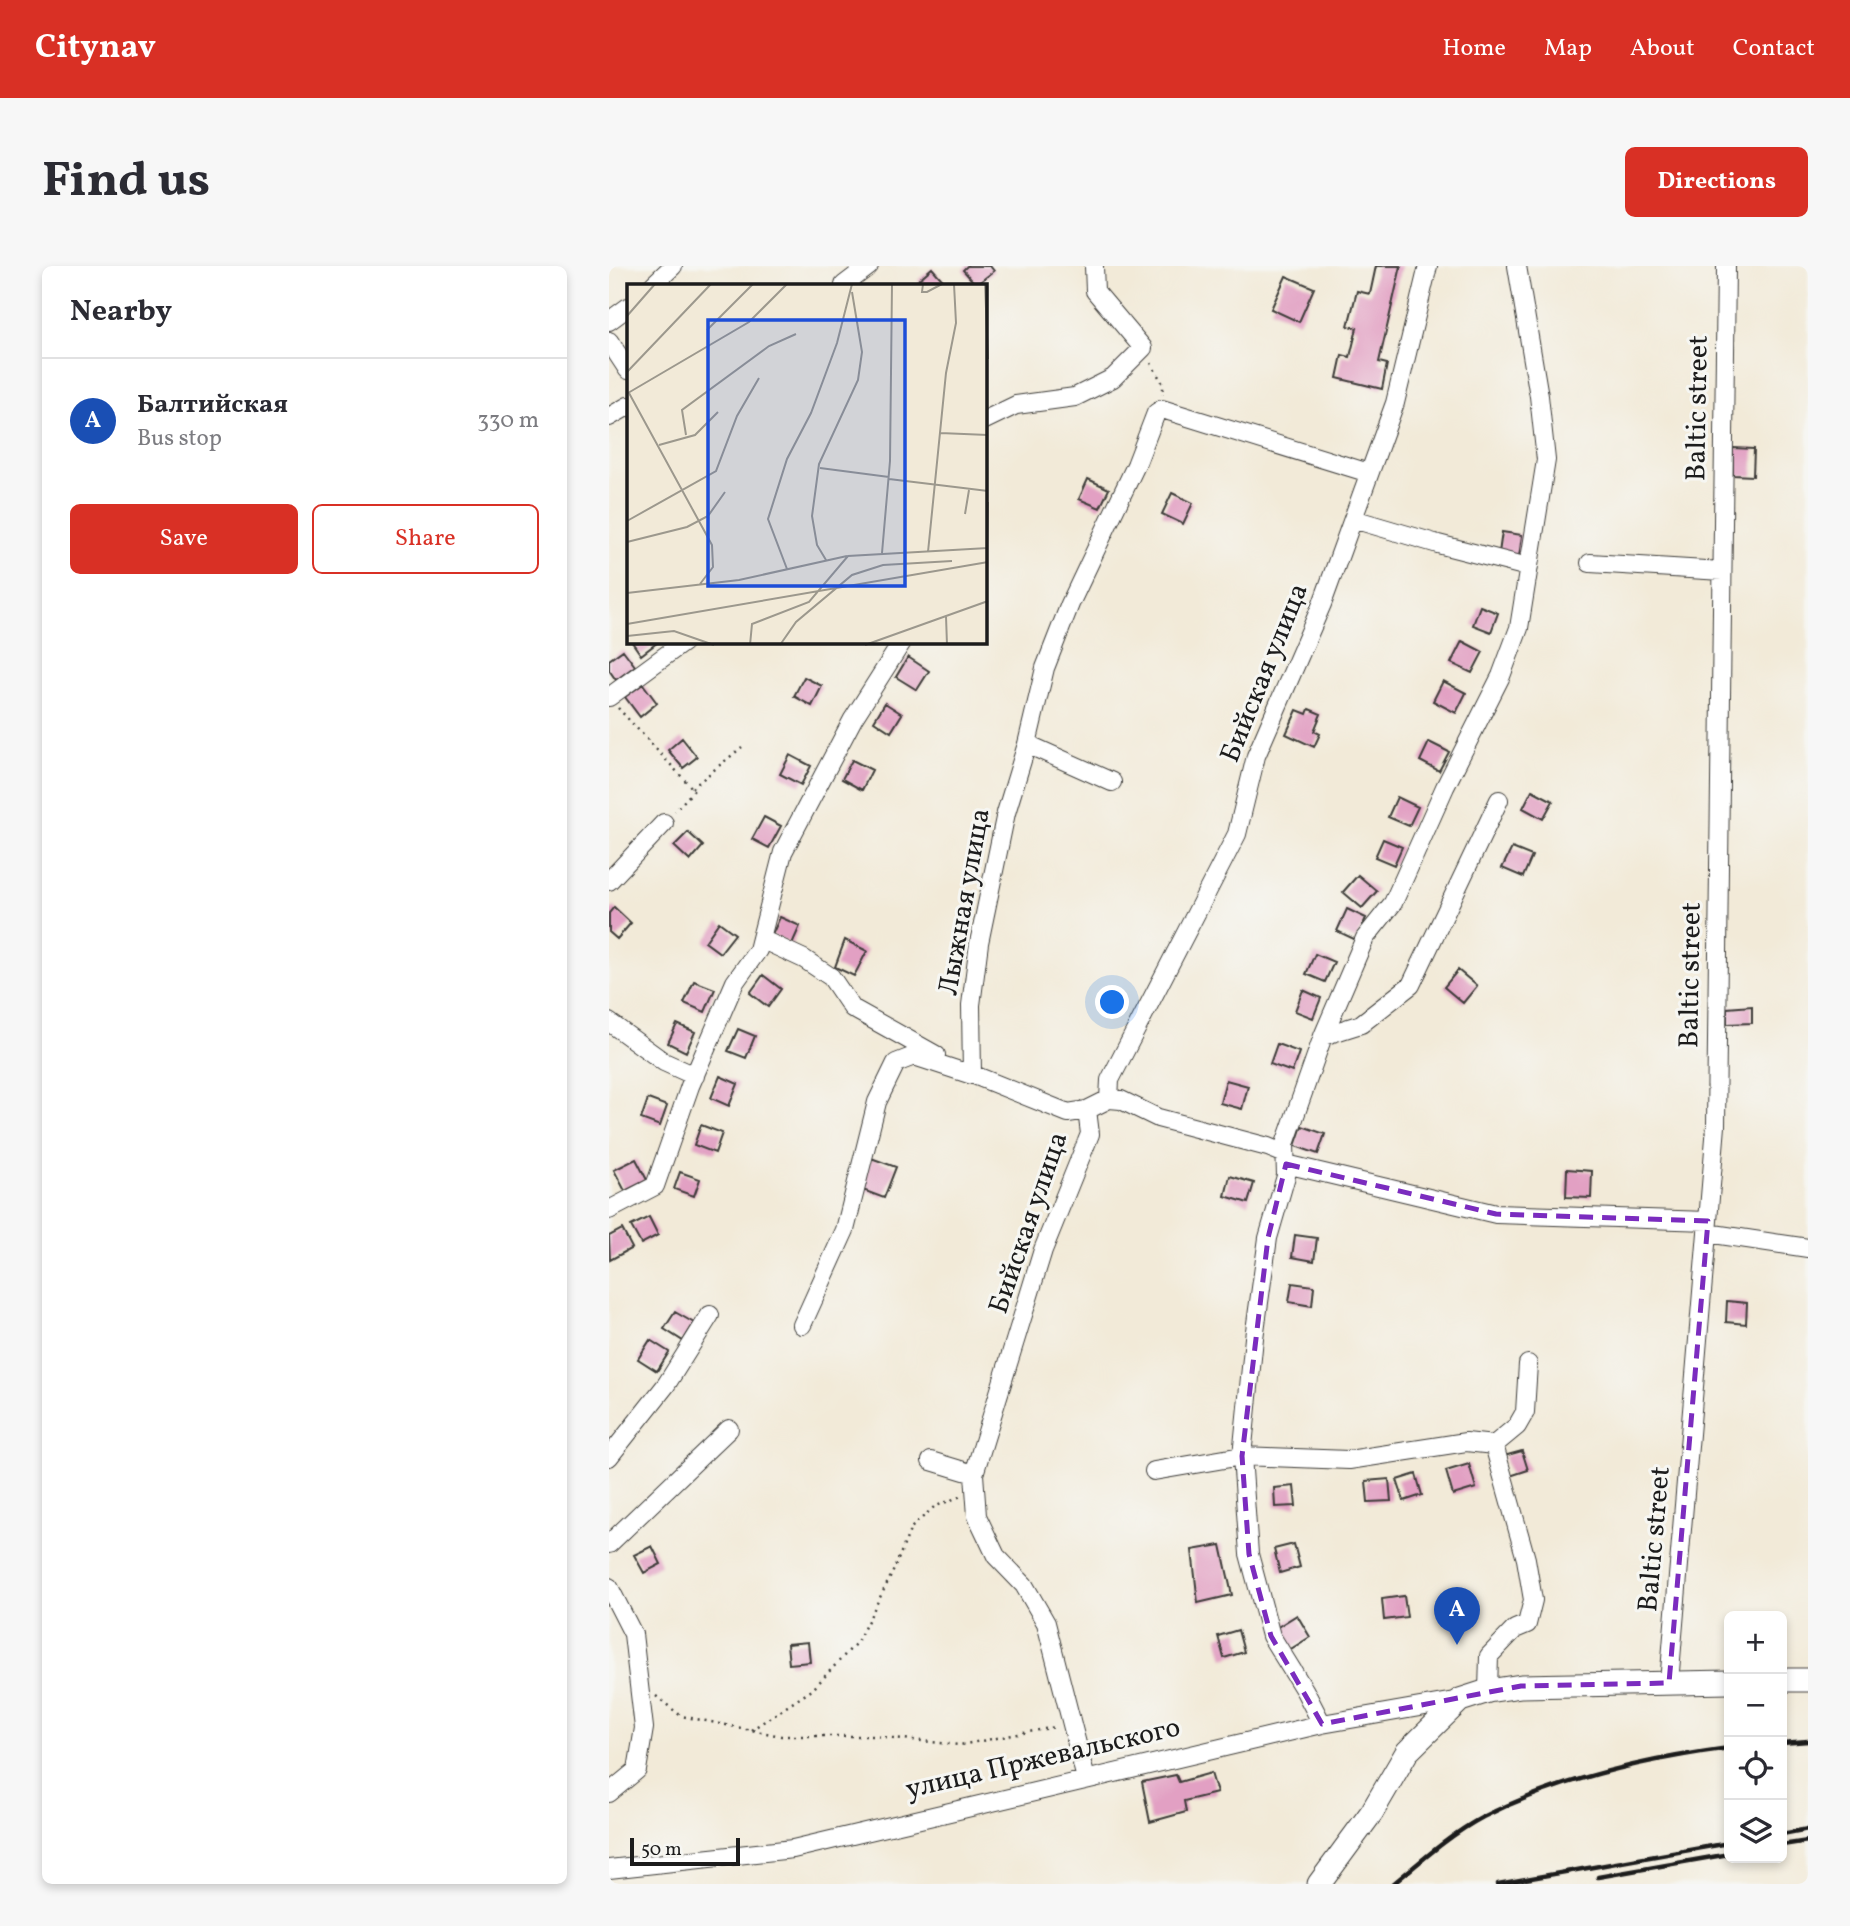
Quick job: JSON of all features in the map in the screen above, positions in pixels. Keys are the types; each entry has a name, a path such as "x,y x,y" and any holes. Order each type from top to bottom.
{"main road":[{"path":"1787,1680 1808,1680"},
{"name":"улица Пржевальского","path":"1461,1700 1488,1691 1521,1686 1724,1682"},
{"path":"1319,1884 1372,1812 1407,1752 1461,1700"}],"street":[{"path":"654,284 673,266"},
{"path":"845,284 869,266"},
{"path":"987,419 1016,405 1075,397 1113,378 1143,348 1095,290 1094,266"},
{"name":"Бийская улица","path":"1086,1779 1046,1623 1024,1585 996,1556 977,1516 974,1482 1043,1250 1090,1134 1087,1110 1109,1099 1110,1080 1237,834 1256,756 1322,604 1395,403 1428,266"},
{"path":"1322,1724 1271,1636 1249,1554 1241,1456 1254,1338 1268,1238 1286,1176 1285,1144 1323,1036 1366,937 1394,903 1445,787 1501,676 1519,628 1546,460 1539,396 1517,266"},
{"name":"Baltic street","path":"1669,1683 1716,1126 1726,266"},
{"path":"609,321 627,308"},
{"path":"609,341 627,368"},
{"path":"609,416 627,407"},
{"path":"1163,409 1369,474"},
{"name":"Лыжная улица","path":"972,1075 971,1004 979,943 1006,813 1027,744 1045,668 1070,604 1136,465 1156,413 1163,409"},
{"path":"1353,519 1528,567"},
{"path":"1590,563 1722,571"},
{"path":"614,702 682,644"},
{"path":"609,1210 655,1186 695,1076 735,982 758,950 783,852 853,719 901,644"},
{"path":"1027,744 1112,782"},
{"path":"1323,1036 1361,1024 1411,985 1499,800"},
{"path":"609,881 664,823"},
{"path":"761,939 804,959 831,977 852,1008 972,1075"},
{"path":"609,1023 664,1062 695,1076"},
{"path":"802,1325 845,1230 877,1102 896,1063 914,1056 972,1075 1068,1113 1087,1110"},
{"path":"1109,1099 1121,1100 1158,1118 1268,1147 1286,1159 1496,1214 1707,1227 1808,1248"},
{"path":"609,1457 666,1385 710,1315"},
{"path":"1154,1471 1241,1456 1349,1460 1466,1442 1494,1445 1517,1426 1525,1412 1528,1364"},
{"path":"609,1544 729,1429"},
{"path":"1488,1691 1489,1656 1515,1629 1527,1624 1533,1600 1526,1559 1494,1445"},
{"path":"931,1461 974,1482"},
{"path":"609,1587 633,1634 644,1728 637,1770 609,1793"},
{"name":"улица Пржевальского","path":"609,1869 793,1849 1322,1724 1461,1700"}],"path":[{"path":"1143,348 1163,384 1163,409"},
{"path":"614,702 694,790 664,823"},
{"path":"692,788 741,747"},
{"path":"751,1730 812,1690 857,1642 892,1574 911,1528 933,1507 974,1482"},
{"path":"638,1681 681,1716 781,1736 874,1736 960,1745 1072,1724"}],"highlighted area":[{"path":"1286,1164 1496,1214 1708,1221 1669,1683 1521,1686 1322,1724 1271,1636 1249,1554 1242,1456 1268,1238"}],"building":[{"path":"967,266 990,266 994,271 975,284 963,270"},
{"path":"1376,266 1401,266 1379,362 1387,364 1382,389 1337,378 1342,355 1350,357 1357,328 1348,326 1357,291 1370,294"},
{"path":"932,268 946,284 921,284 918,280"},
{"path":"1286,276 1314,288 1299,322 1271,309"},
{"path":"1733,448 1754,449 1753,476 1733,475"},
{"path":"1088,479 1109,489 1100,508 1079,499"},
{"path":"1172,493 1193,503 1183,524 1162,514"},
{"path":"1502,532 1522,535 1519,557 1499,553"},
{"path":"1480,606 1498,613 1491,632 1473,625"},
{"path":"1462,641 1483,652 1472,673 1451,663"},
{"path":"633,644 655,644 641,655"},
{"path":"623,650 635,666 616,680 609,670 609,660"},
{"path":"908,657 929,671 917,690 896,677"},
{"path":"804,677 822,686 812,706 794,696"},
{"path":"1443,681 1466,693 1456,713 1433,701"},
{"path":"643,684 657,703 640,717 625,697"},
{"path":"885,703 902,714 891,732 874,721"},
{"path":"1309,709 1321,714 1314,731 1320,734 1314,747 1286,734 1297,710 1307,714"},
{"path":"682,738 697,757 683,768 668,750"},
{"path":"1429,742 1449,752 1439,771 1420,761"},
{"path":"790,755 811,766 801,785 780,774"},
{"path":"852,760 872,770 862,790 842,779"},
{"path":"1532,790 1553,801 1543,819 1523,808"},
{"path":"1397,797 1418,807 1409,826 1388,817"},
{"path":"764,817 781,826 769,848 752,839"},
{"path":"688,832 703,846 690,861 674,846"},
{"path":"1383,839 1402,847 1394,865 1375,857"},
{"path":"1512,848 1532,856 1523,877 1502,868"},
{"path":"1358,875 1377,891 1362,908 1343,892"},
{"path":"614,907 631,923 617,939 609,932 609,913"},
{"path":"1347,909 1366,918 1356,940 1337,931"},
{"path":"780,917 800,926 792,944 772,935"},
{"path":"719,922 735,934 720,953 705,942"},
{"path":"845,940 867,951 854,976 835,967"},
{"path":"1315,954 1334,962 1325,982 1306,974"},
{"path":"1458,970 1477,986 1463,1003 1444,987"},
{"path":"763,975 781,989 768,1007 750,993"},
{"path":"694,981 715,989 705,1012 684,1003"},
{"path":"1303,990 1321,998 1313,1018 1295,1011"},
{"path":"1752,1006 1752,1023 1727,1024 1727,1008"},
{"path":"677,1024 695,1032 686,1052 668,1043"},
{"path":"738,1029 755,1036 746,1058 728,1051"},
{"path":"1277,1044 1299,1052 1292,1072 1270,1064"},
{"path":"720,1076 738,1084 729,1106 711,1098"},
{"path":"1226,1080 1248,1086 1242,1109 1220,1103"},
{"path":"648,1099 667,1106 660,1126 641,1119"},
{"path":"701,1125 722,1133 715,1153 694,1145"},
{"path":"1302,1126 1325,1134 1318,1154 1295,1146"},
{"path":"871,1158 896,1167 884,1198 860,1189"},
{"path":"636,1159 647,1180 625,1191 614,1170"},
{"path":"1567,1169 1592,1171 1591,1198 1566,1197"},
{"path":"680,1172 700,1179 694,1196 674,1189"},
{"path":"1230,1176 1254,1183 1248,1203 1225,1196"},
{"path":"649,1217 658,1235 641,1244 631,1226"},
{"path":"622,1229 632,1248 610,1260 609,1236"},
{"path":"1295,1235 1317,1238 1314,1261 1292,1257"},
{"path":"1292,1283 1314,1286 1312,1306 1289,1302"},
{"path":"1727,1301 1747,1303 1746,1324 1726,1322"},
{"path":"675,1312 694,1323 683,1341 664,1329"},
{"path":"650,1340 669,1352 657,1371 638,1359"},
{"path":"1522,1451 1528,1470 1510,1476 1504,1456"},
{"path":"1469,1464 1476,1488 1453,1495 1446,1471"},
{"path":"1416,1474 1422,1495 1404,1501 1397,1480"},
{"path":"1389,1479 1391,1501 1368,1502 1366,1481"},
{"path":"1294,1486 1296,1506 1275,1507 1274,1488"},
{"path":"1294,1544 1300,1567 1280,1573 1274,1549"},
{"path":"1221,1545 1232,1595 1198,1603 1192,1550"},
{"path":"652,1546 661,1564 644,1573 634,1555"},
{"path":"1404,1596 1407,1617 1384,1620 1382,1599"},
{"path":"1297,1615 1310,1637 1289,1650 1276,1628"},
{"path":"1238,1630 1244,1652 1224,1658 1218,1636"},
{"path":"808,1642 810,1662 789,1664 787,1644"},
{"path":"1211,1773 1217,1793 1184,1801 1186,1812 1150,1822 1142,1782 1176,1775 1179,1782"}],"railway":[{"path":"1787,1743 1808,1741"},
{"path":"1393,1884 1459,1831 1512,1804 1603,1772 1724,1749"},
{"path":"1787,1833 1808,1829"},
{"path":"1787,1844 1808,1841"},
{"path":"1498,1884 1724,1844"},
{"path":"1598,1877 1724,1855"}],"place":[{"name":"Балтийская","path":"1457,1645"}]}
